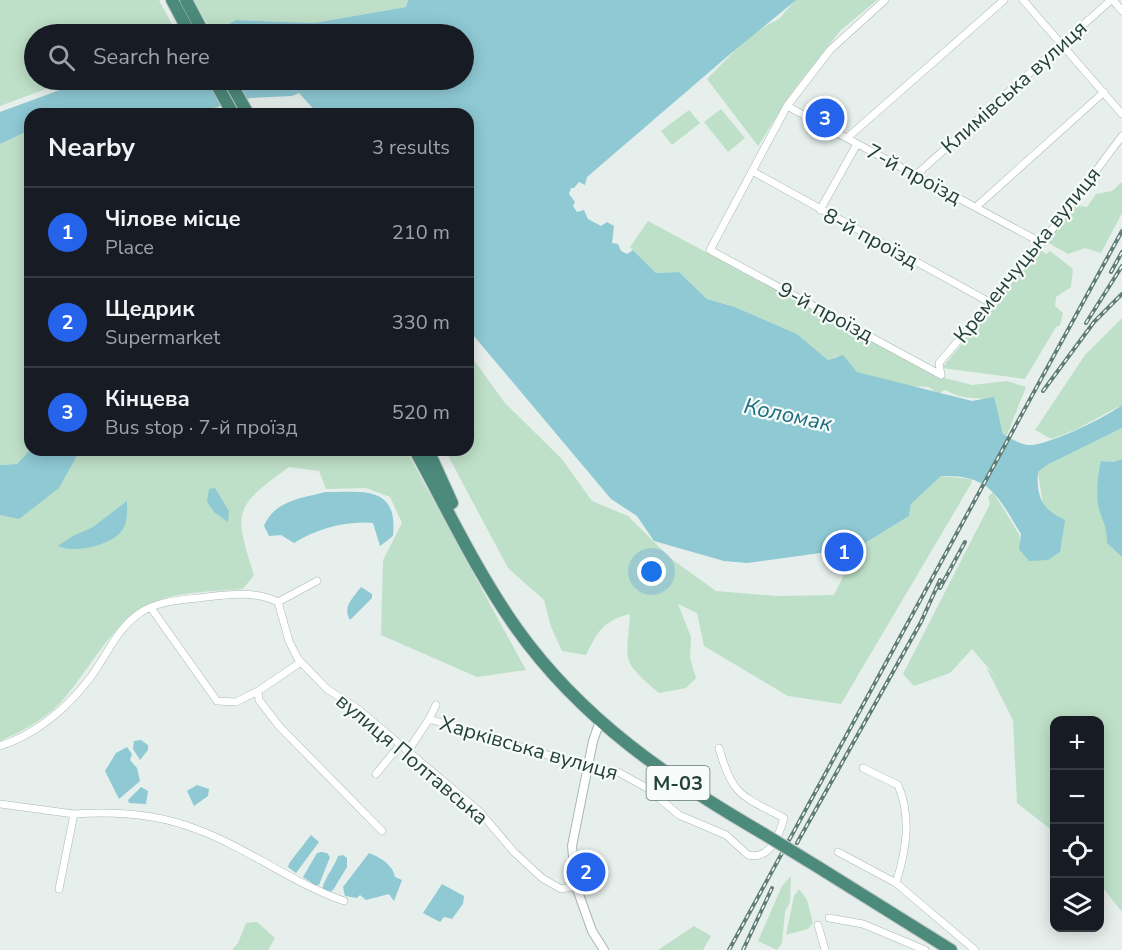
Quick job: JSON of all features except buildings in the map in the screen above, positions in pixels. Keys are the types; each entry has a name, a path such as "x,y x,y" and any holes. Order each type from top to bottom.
{"highway":[{"path":"172,0 189,24"},
{"path":"186,0 190,24"},
{"path":"220,90 230,108"},
{"path":"235,90 245,108"},
{"name":"М-03","path":"418,456 516,628 551,671 600,721 667,776 951,950"},
{"name":"М-03","path":"431,456 476,560"}],"street":[{"path":"752,171 787,106 830,50 885,0"},
{"path":"847,138 1004,0"},
{"path":"1023,0 1122,114"},
{"path":"1112,0 1122,11"},
{"name":"Климівська вулиця","path":"916,175 1112,0"},
{"path":"976,207 1104,92"},
{"name":"7-й проїзд","path":"787,106 1042,243"},
{"name":"Кременчуцька вулиця","path":"941,375 939,363 1042,243 1122,136"},
{"path":"820,210 857,144"},
{"name":"8-й проїзд","path":"752,171 991,303"},
{"name":"9-й проїзд","path":"752,171 710,250 941,375"},
{"path":"0,746 22,739 58,712 90,678 121,632 140,613 160,604 227,594 264,595 278,602 317,581"},
{"name":"вулиця Полтавська","path":"278,602 289,641 301,662 327,689 358,709 480,812 542,878 561,889 576,886"},
{"path":"151,608 217,701 236,702 258,691 301,662"},
{"path":"258,691 259,700 279,726 382,831"},
{"name":"Харківська вулиця","path":"408,751 436,705"},
{"name":"Харківська вулиця","path":"429,719 587,767 618,772 633,779 679,815 726,835 748,855 755,856 769,851 784,818 736,791 727,777 719,748"},
{"path":"600,721 587,767 572,846 576,886 592,931 604,950"},
{"path":"376,774 400,745"},
{"path":"863,768 898,785 904,798 907,836 896,883"},
{"path":"0,804 74,814 149,816 195,828 225,841 306,887 344,901"},
{"path":"59,889 74,814"},
{"path":"838,852 896,883 975,950"},
{"path":"829,918 863,924 925,950"},
{"path":"818,925 825,950"}],"green space":[{"path":"0,0 159,0 172,24 24,24 24,90 43,90 0,106"},
{"path":"192,0 408,0 406,7 314,23 236,20 230,24 208,24"},
{"path":"795,0 877,0 840,31 792,92 758,146 707,79 751,34 779,19"},
{"path":"721,109 745,138 728,152 704,122"},
{"path":"689,110 700,123 672,145 661,131"},
{"path":"24,133 24,456 17,464 0,465 0,144"},
{"path":"1122,182 1122,213 1101,253 1085,248 1068,254 1047,242 1073,205 1087,207 1096,194 1112,191"},
{"path":"648,221 937,376 972,385 1007,381 1026,387 1007,435 1004,435 993,407 988,401 958,396 945,390 938,394 929,387 908,386 857,372 837,356 828,360 797,334 735,307 707,299 679,272 656,273 630,247"},
{"path":"1040,249 1046,254 1050,251 1073,269 1071,287 1056,297 1055,306 1063,313 1060,325 1056,327 1025,379 942,368"},
{"path":"1122,318 1122,405 1075,430 1051,439 1035,430 1085,355"},
{"path":"474,360 505,403 562,459 592,501 628,516 670,558 716,591 777,596 834,595 857,548 909,516 911,504 941,476 972,479 841,704 788,696 704,646 697,613 678,604 691,637 690,658 696,678 686,688 659,693 637,673 628,659 630,614 613,620 602,628 586,655 562,651 551,627 544,600 508,568 448,456 474,456"},
{"path":"1122,428 1122,459 1113,462 1101,461 1098,505 1107,526 1107,542 1122,546 1122,912 1104,889 1104,716 1050,716 1050,829 1017,803 1013,720 986,667 996,677 972,649 950,673 914,686 903,674 990,504 988,497 993,492 1019,534 1022,554 1048,512 1043,505 1038,472 1047,465"},
{"path":"74,456 409,456 526,670 477,677 381,635 383,560 402,523 390,497 366,488 326,489 319,471 289,467 257,492 243,512 241,523 243,536 254,575 243,589 177,595 152,602 141,608 111,636 53,710 28,727 0,741 0,515 17,518"},
{"path":"791,876 790,902 785,912 782,943 777,950 758,941 782,886"},
{"path":"799,889 807,900 813,923 808,929 786,935 794,896"},
{"path":"257,922 275,938 268,950 232,950 238,943 246,923"},
{"path":"694,926 711,936 703,950 658,950"}],"water":[{"name":"Коломак","path":"408,0 796,0 587,177 585,185 579,182 571,188 569,194 575,202 573,206 577,212 584,210 588,219 601,226 607,222 614,226 612,243 618,244 621,251 627,254 633,250 656,273 679,272 707,299 735,307 797,334 828,360 843,355 857,372 972,401 994,397 1003,434 1021,443 1033,445 1053,439 1092,423 1122,405 1122,428 1047,465 1038,472 1038,489 1042,502 1051,512 1065,520 1060,552 1048,560 1029,561 1019,549 1021,534 999,499 982,484 958,476 941,476 911,504 909,516 857,548 747,563 724,561 654,541 637,516 611,499 474,336 474,108 313,108 299,93 292,96 251,98 212,108 24,108 24,133 0,144 0,112 60,90 474,90 474,24 229,24 236,20 314,23 406,7"},
{"path":"24,456 77,456 59,488 19,519 0,515 0,465 17,464"},
{"path":"1122,459 1121,556 1107,543 1097,494 1101,461 1113,462"},
{"path":"215,488 229,511 228,522 214,512 207,502 209,489"},
{"path":"326,492 365,492 384,500 390,508 393,519 393,536 380,546 373,523 363,522 332,527 294,543 281,535 269,536 264,526 274,511 289,502"},
{"path":"127,501 125,526 111,540 83,548 58,546 93,527"},
{"path":"361,587 372,594 372,598 350,620 348,607"},
{"path":"141,740 148,745 148,750 140,760 133,749 134,741"},
{"path":"127,747 132,754 130,760 137,768 140,781 119,799 105,771 116,753"},
{"path":"197,785 209,789 208,796 194,806 187,791"},
{"path":"141,787 148,791 146,804 129,803 128,800"},
{"path":"311,835 319,842 296,873 288,867"},
{"path":"317,853 327,853 330,857 319,885 315,885 303,877"},
{"path":"369,853 385,862 392,869 395,877 402,880 394,901 389,894 366,900 360,895 357,898 345,896 343,887"},
{"path":"343,855 347,858 347,867 333,890 329,892 322,889 338,856"},
{"path":"442,884 464,896 463,904 452,919 444,917 440,922 423,913"}],"railway":[{"path":"729,950 1122,231"},
{"path":"1111,272 1122,252"},
{"path":"1086,323 1122,266"},
{"path":"1043,391 1094,322 1122,294"},
{"path":"940,588 965,542"},
{"path":"797,843 921,622 940,580"},
{"path":"743,950 772,888"}],"place":[{"name":"Кінцева","path":"825,118"},
{"name":"Чілове місце","path":"844,552"},
{"name":"Щедрик","path":"586,872"}]}
